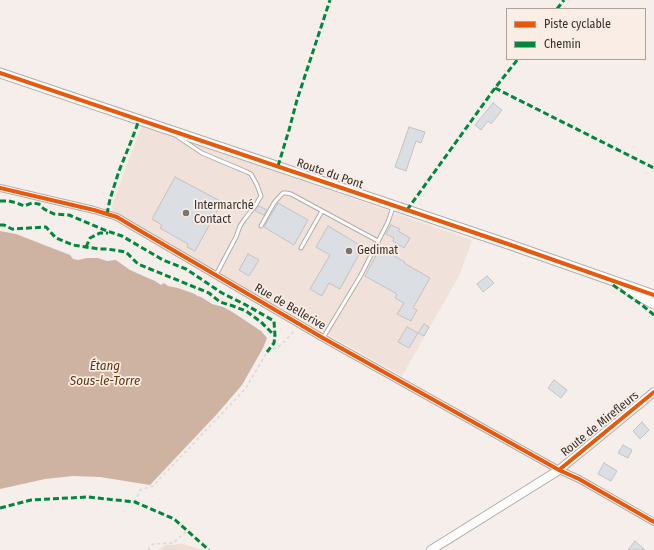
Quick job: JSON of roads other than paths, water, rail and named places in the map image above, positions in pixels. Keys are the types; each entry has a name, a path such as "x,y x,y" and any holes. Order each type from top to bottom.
{"main road":[{"name":"Route du Pont","path":"0,73 393,205 654,295"},
{"name":"Route du Pont","path":"600,276 654,304"}],"street":[{"name":"Rue de Bellerive","path":"0,188 107,214 132,226 323,338 654,522"},
{"name":"Route de Mirefleurs","path":"431,550 559,470 654,392"}],"lane":[{"path":"168,130 202,153 251,174 257,185 260,196 255,206 240,226 236,237 216,275"},
{"path":"261,226 274,203 283,193 286,193 291,194 378,241"},
{"path":"323,338 351,292 388,222 393,205"},
{"path":"301,248 322,211"}],"water":[{"name":"Étang Sous-le-Torre","path":"0,231 16,234 70,255 73,259 98,258 107,261 116,260 130,270 161,285 164,283 168,286 195,294 212,304 223,307 261,331 267,338 242,385 217,414 150,485 100,477 73,476 45,479 0,489"}],"place":[{"name":"Intermarché Contact","path":"186,213"},
{"name":"Gedimat","path":"349,251"}]}
